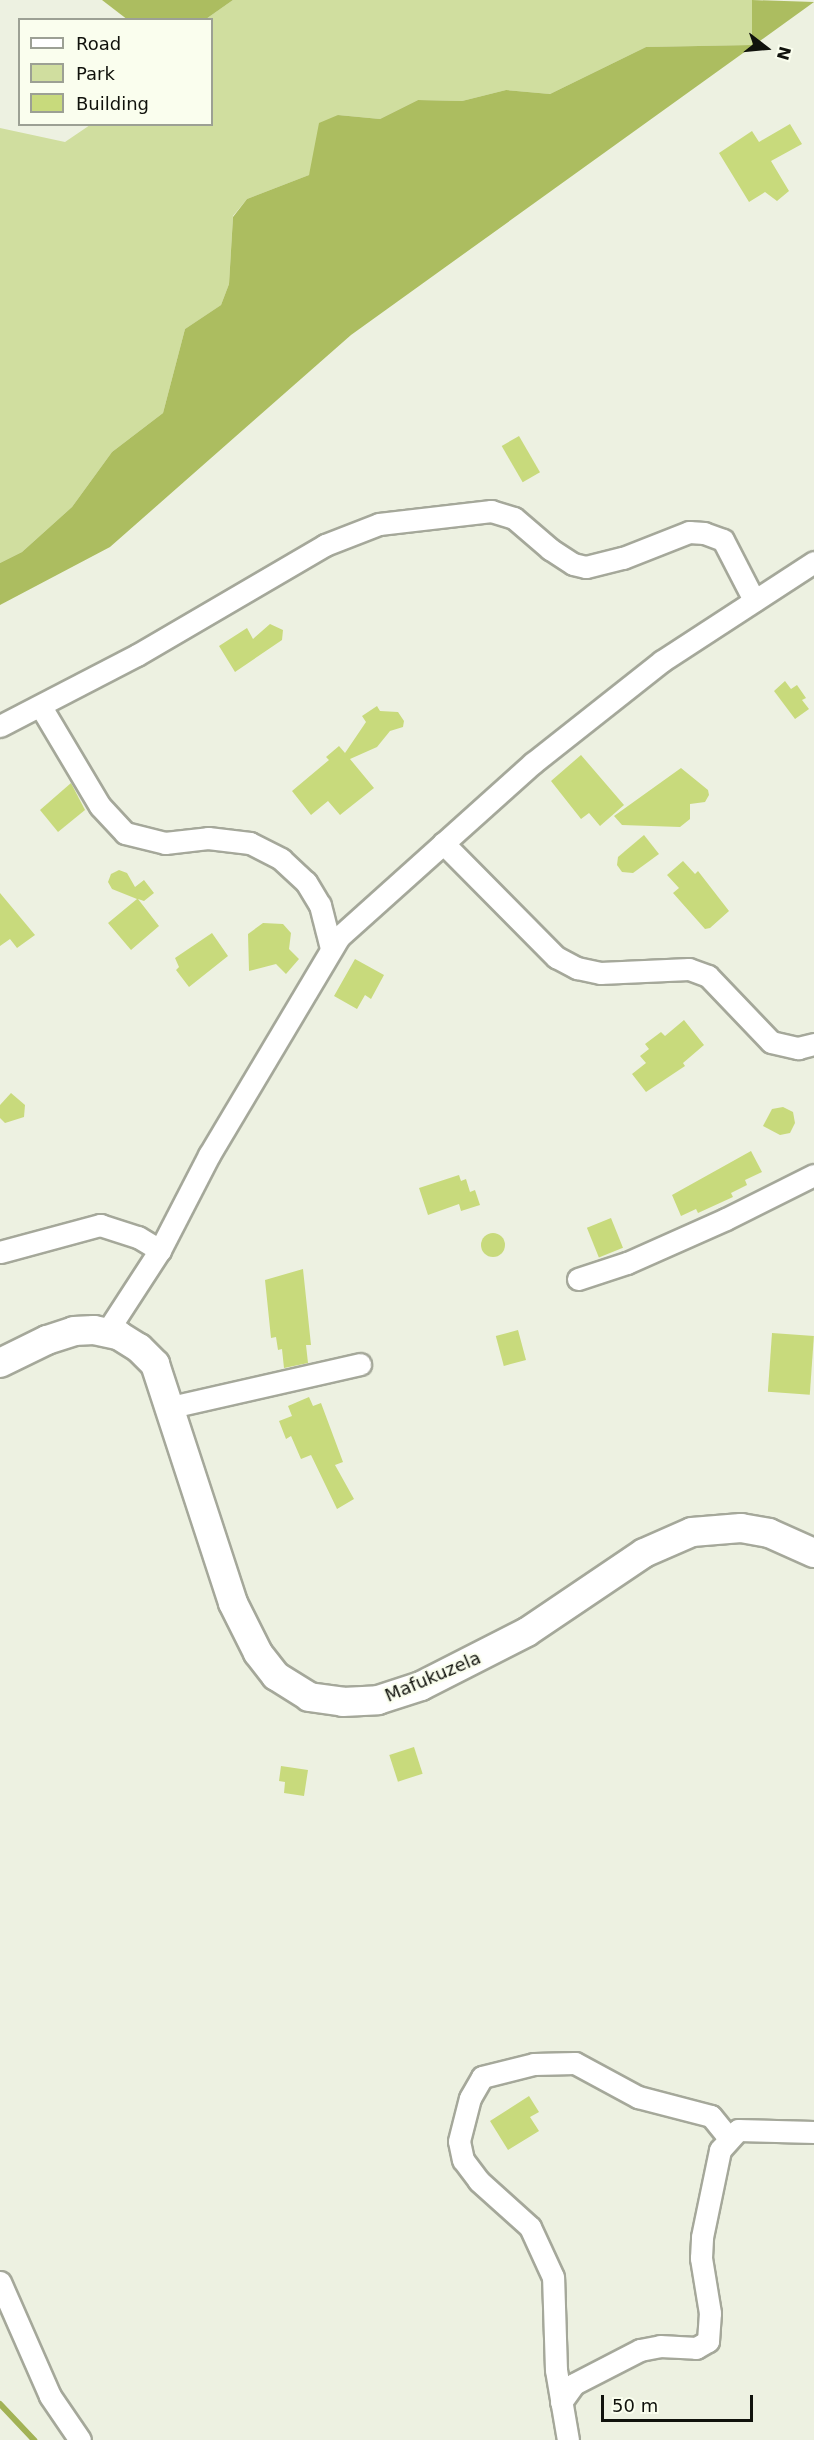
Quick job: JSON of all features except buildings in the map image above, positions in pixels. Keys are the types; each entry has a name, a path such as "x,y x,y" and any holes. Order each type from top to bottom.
{"main road":[{"name":"Mafukuzela","path":"0,1364 74,1331 106,1333 139,1348 155,1364 167,1408 233,1603 264,1661 276,1676 309,1697 343,1702 378,1700 421,1686 528,1632 644,1553 692,1532 741,1528 769,1533 814,1553"}],"street":[{"path":"0,726 41,707 325,545 380,524 491,511 514,518 549,549 573,564 586,567 623,558 689,532 704,533 723,540 754,600"},
{"path":"106,1333 160,1250 209,1155 331,948 360,915 533,763 662,661 814,562"},
{"path":"41,707 100,806 125,833 165,843 208,838 238,841 281,860 306,882 321,905 331,948"},
{"path":"442,843 556,957 600,973 689,969 708,976 771,1042 798,1048 814,1044"},
{"path":"578,1279 627,1263 726,1219 814,1175"},
{"path":"0,1252 100,1225 138,1237 160,1250"},
{"path":"167,1408 360,1364"},
{"path":"568,2440 556,2370 553,2277 530,2226 478,2181 463,2160 459,2141 462,2123 482,2077 534,2064 575,2063 638,2097 711,2116 728,2138"},
{"path":"561,2402 574,2384 640,2350 660,2346 696,2348 708,2341 710,2313 701,2258 702,2237 720,2150 728,2138 738,2130 814,2133"},
{"path":"0,2282 50,2396 81,2440"}],"green space":[{"path":"102,0 233,0 207,18 125,18"},
{"path":"233,0 752,0 753,45 646,47 550,94 506,90 462,101 418,100 380,119 338,115 309,175 247,199 233,216 229,284 221,305 185,329 163,413 112,452 72,507 22,552 0,563 0,128 65,142 89,126 213,126 213,18 207,18"},
{"path":"752,0 814,2 351,335 110,547 0,605 0,563 22,552 72,507 112,452 163,413 185,329 221,305 229,284 233,217 247,199 309,175 319,123 338,115 380,119 418,100 462,101 506,90 550,94 646,47 752,45"}],"waterway":[{"path":"0,2404 34,2440"}]}
